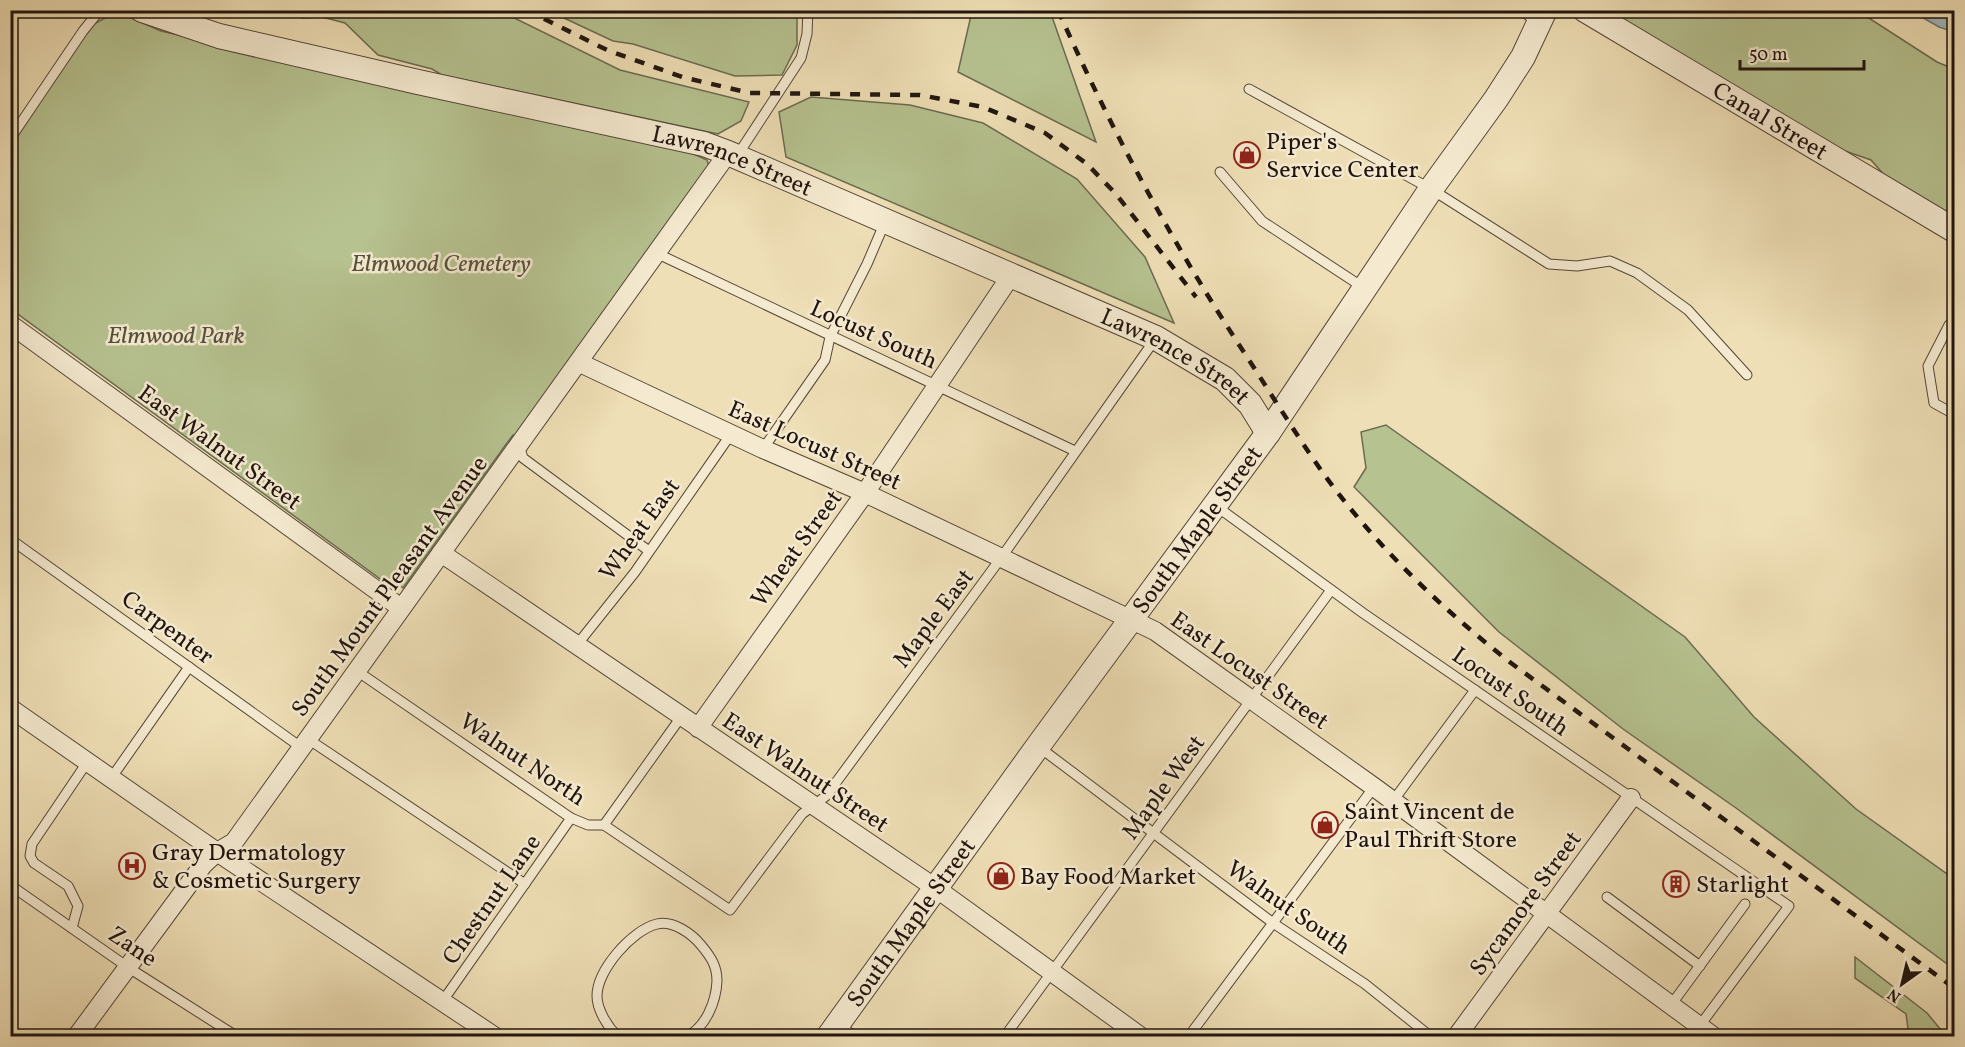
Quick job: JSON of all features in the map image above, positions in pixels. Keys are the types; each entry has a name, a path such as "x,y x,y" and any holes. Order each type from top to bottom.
{"street":[{"name":"Canal Street","path":"1585,10 1954,231"},
{"name":"Lawrence Street","path":"146,11 219,36 704,144 733,154 1156,338 1225,379 1250,404 1268,432"},
{"name":"South Maple Street","path":"840,1032 1038,746 1268,432 1431,189 1496,99 1523,57 1535,15"},
{"name":"South Mount Pleasant Avenue","path":"78,1036 203,865 216,852 234,842 580,363 656,253 733,154"},
{"name":"Wheat Street","path":"698,728 865,493 1012,274"},
{"name":"East Walnut Street","path":"10,324 401,608"},
{"name":"East Locust Street","path":"580,363 731,434 865,493 1133,619 1160,635 1374,787 1671,1005 1701,1033"},
{"name":"East Walnut Street","path":"441,553 937,889 1140,1036"},
{"path":"10,708 112,777 216,852 494,1036"},
{"name":"Sycamore Street","path":"1457,1036 1631,798"}],"lane":[{"path":"10,139 83,31 100,10"},
{"path":"733,154 801,58 807,34 808,10"},
{"path":"1249,89 1431,189 1549,264 1577,266 1610,261 1637,273 1688,310 1748,375"},
{"path":"1220,172 1262,221 1364,288"},
{"path":"764,449 825,360 830,337 867,264 886,220"},
{"name":"Locust South","path":"656,253 1076,451"},
{"path":"1954,322 1949,325 1928,366 1934,404 1943,410 1952,413 1954,411"},
{"name":"Maple East","path":"730,910 802,814 826,796 1001,558 1156,338"},
{"name":"Wheat East","path":"576,646 649,551 731,434"},
{"path":"519,445 523,458 649,551"},
{"name":"Locust South","path":"1215,505 1331,590 1789,906 1701,1033"},
{"name":"Carpenter","path":"10,539 189,667 525,884"},
{"name":"Maple West","path":"1005,1036 1331,590"},
{"path":"112,777 189,667"},
{"name":"Walnut North","path":"357,671 571,818 588,825 604,825 730,910"},
{"path":"1393,801 1475,690"},
{"path":"604,825 681,717"},
{"name":"Walnut South","path":"1038,746 1274,923 1365,984 1430,1036"},
{"path":"72,928 78,906 68,886 34,863 30,856 32,844 88,761"},
{"path":"1189,1036 1374,787"},
{"name":"Chestnut Lane","path":"442,1002 571,818"},
{"name":"Zane","path":"10,885 129,968 236,1036"},
{"path":"1607,897 1700,966"},
{"path":"1671,1005 1745,904"},
{"path":"618,1036 611,1030 597,995 603,974 629,940 657,924 668,924 692,934 716,964 716,995 697,1031 688,1036"}],"green space":[{"path":"295,11 500,11 620,70 749,102 741,121 718,134 442,75 432,69 378,55 345,23 322,17 302,18"},
{"path":"549,11 797,11 797,45 782,75 735,76 633,44 613,41"},
{"path":"972,11 1050,11 1096,142 958,72"},
{"path":"1602,11 1858,11 1937,62 1954,69 1954,222 1894,186 1871,160 1816,141"},
{"name":"Elmwood Cemetery","path":"114,13 122,14 161,31 689,152 707,160 709,166 518,435 513,435 403,588 399,585 394,589 11,309 11,146 75,48 94,24"},
{"path":"811,97 910,105 983,123 1077,179 1145,257 1174,323 786,157 779,112"},
{"path":"1386,425 1685,637 1754,717 1856,809 1954,879 1954,969 1736,808 1623,729 1499,632 1354,487 1366,468 1361,432"},
{"path":"1855,957 1927,1013 1946,1036 1909,1036 1906,1014 1855,978"}],"water":[{"path":"1911,11 1954,11 1954,32 1939,27"}],"railway":[{"path":"526,10 607,50 682,77 750,93 920,95 983,107 1045,133 1087,164 1116,194 1196,297"},
{"path":"1058,10 1100,100 1170,232 1285,416 1323,473 1364,525 1434,598 1511,663 1954,988"}],"place":[{"name":"Piper's Service Center","path":"1247,155"},
{"name":"Saint Vincent de Paul Thrift Store","path":"1325,825"},
{"name":"Gray Dermatology & Cosmetic Surgery","path":"132,866"},
{"name":"Bay Food Market","path":"1001,876"},
{"name":"Starlight","path":"1676,884"}],"park label":[{"name":"Elmwood Park","path":"176,335"}]}
